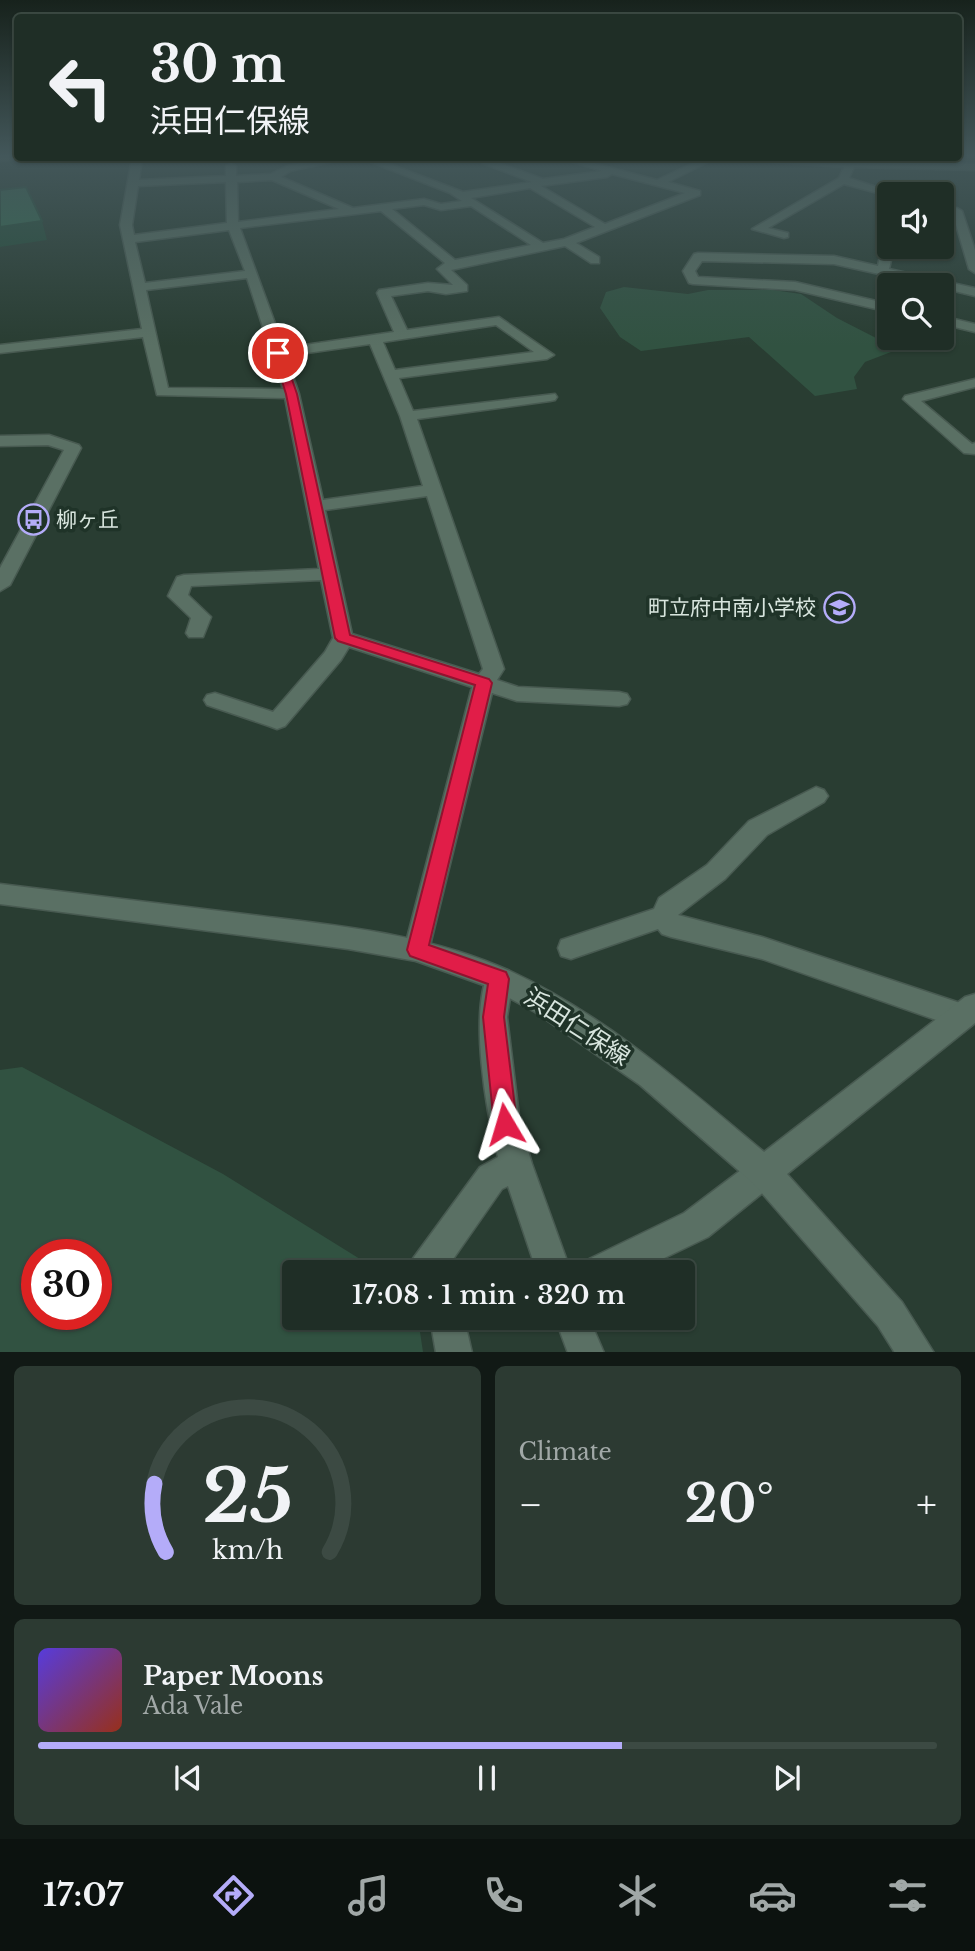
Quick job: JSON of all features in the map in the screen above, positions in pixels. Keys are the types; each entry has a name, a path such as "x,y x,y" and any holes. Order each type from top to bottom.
{"street":[{"path":"126,220 162,392 292,394"},
{"path":"215,700 277,721 334,655 343,638 292,394 233,220"},
{"path":"129,239 280,220"},
{"path":"399,220 453,264"},
{"path":"499,220 541,247"},
{"path":"592,220 604,228"},
{"path":"402,335 383,293 428,287 446,290 463,288 443,269 453,264 567,242 625,220"},
{"path":"773,220 758,229 784,236"},
{"path":"960,220 975,269"},
{"path":"567,242 595,260"},
{"path":"877,305 795,286 693,281 689,271 698,257 834,260 974,289"},
{"path":"883,271 885,259"},
{"path":"139,287 252,274"},
{"path":"278,353 499,321 547,355 390,375"},
{"path":"954,323 975,328"},
{"path":"0,349 149,332"},
{"path":"375,339 408,416 494,669 484,683 417,950"},
{"path":"975,383 910,399 970,450 975,448"},
{"path":"408,416 550,397"},
{"path":"0,441 49,440 73,448 7,558 0,585"},
{"path":"315,506 434,489"},
{"path":"196,633 201,617 178,596 184,581 330,574"},
{"path":"343,638 517,694 619,699"},
{"path":"664,916 667,905 716,872 758,828 816,796"},
{"name":"浜田仁保線","path":"0,894 348,938 417,950 499,979 545,1003 650,1075 764,1172 890,1314 915,1352"},
{"path":"572,948 664,916"},
{"path":"664,916 671,926 762,947 968,1011"},
{"path":"499,979 493,1017 505,1124 550,1260"},
{"path":"623,1260 696,1224 968,1011"},
{"path":"433,1260 491,1178 516,1164"},
{"path":"449,1330 454,1352"},
{"path":"577,1330 586,1352"}],"green space":[{"path":"624,287 688,294 708,290 773,290 801,294 837,318 877,338 877,350 891,352 865,362 854,377 857,389 815,396 749,337 641,351 620,337 600,308 606,292"},
{"path":"22,1067 223,1174 360,1259 282,1260 282,1330 418,1330 423,1352 0,1352 0,1070"}],"building":[{"path":"0,220 42,221 0,227"}],"place":[{"name":"柳ヶ丘","path":"33,520"},
{"name":"町立府中南小学校","path":"839,608"}],"route":[{"path":"278,353 292,394 343,638 484,683 417,950 499,979 493,1017 505,1124"}]}
